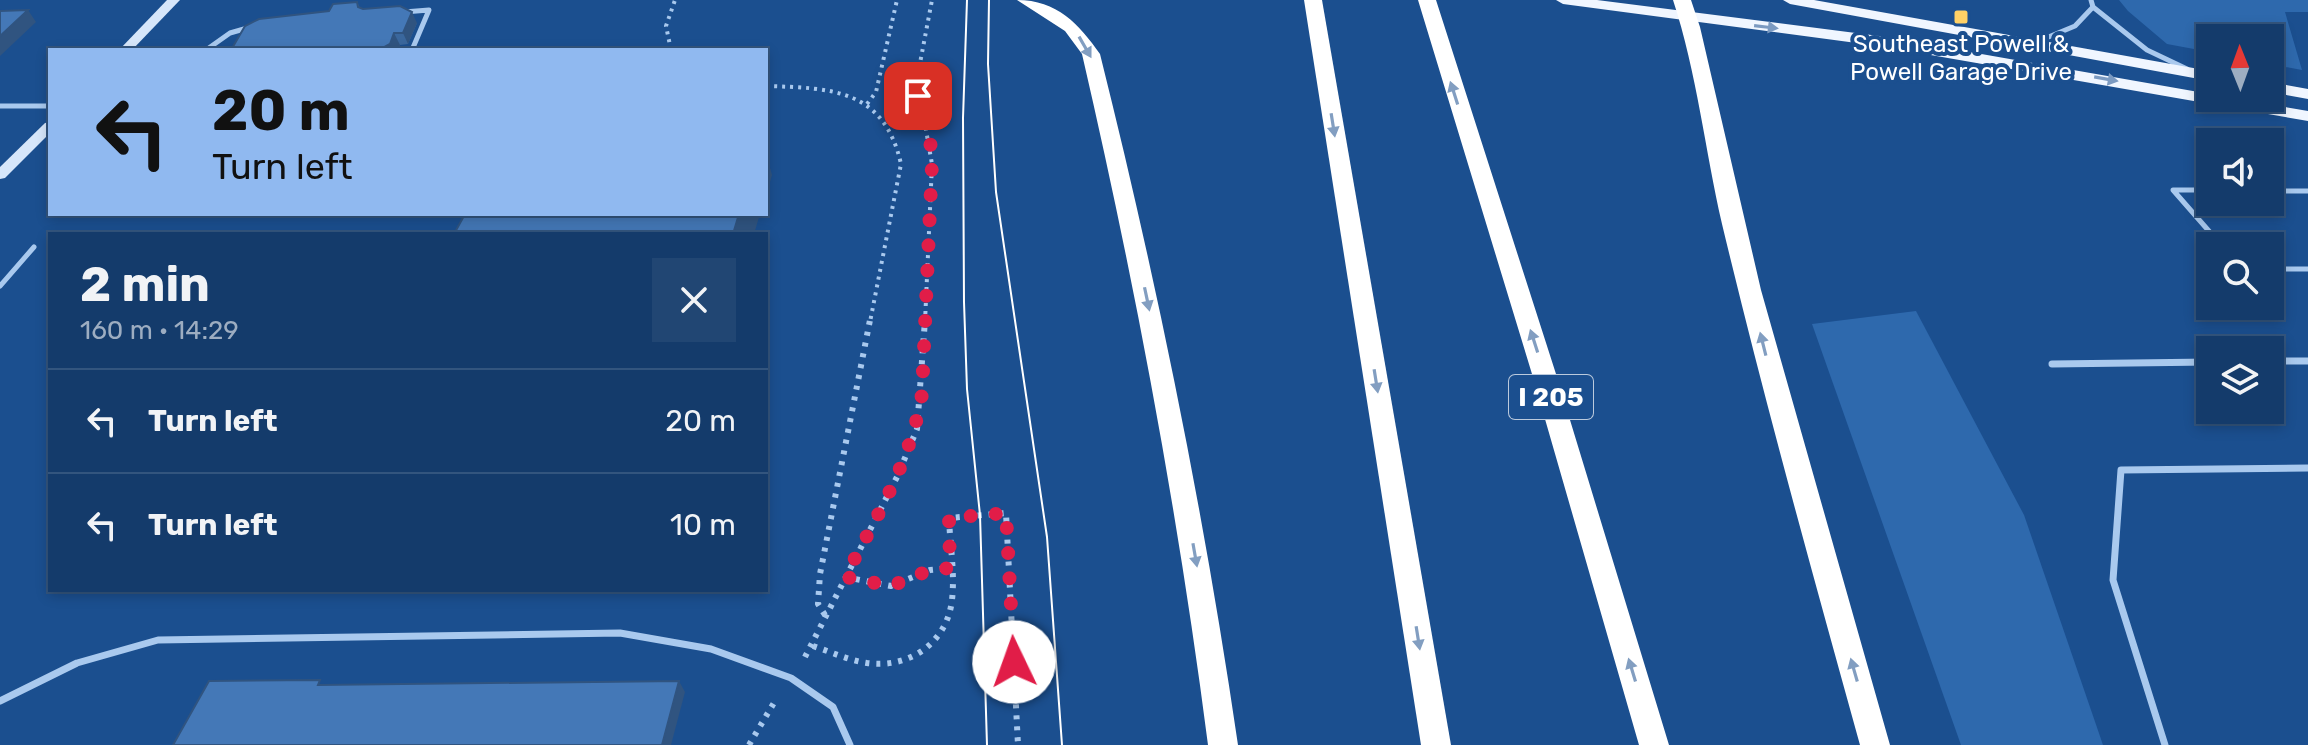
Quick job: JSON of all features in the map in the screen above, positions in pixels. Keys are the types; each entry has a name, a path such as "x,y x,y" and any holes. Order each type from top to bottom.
{"highway":[{"path":"1026,0 1071,27 1091,54 1160,357 1211,650 1223,745"},
{"path":"1313,0 1436,745"},
{"name":"I 205","path":"1427,0 1544,374 1654,745"},
{"path":"1685,9 1695,36 1728,204 1783,419 1875,745"}],"main road":[{"path":"127,48 174,0"},
{"path":"1563,0 1685,9 1969,55 2308,116"},
{"path":"1790,0 2196,74"},
{"path":"2284,90 2308,94"},
{"path":"0,175 48,128"}],"lane":[{"path":"2091,0 2093,7 2147,50 2196,71"},
{"path":"2032,43 2073,29 2087,19 2093,7"},
{"path":"399,13 429,10 413,48"},
{"path":"209,48 230,33 256,25"},
{"path":"0,106 48,106"},
{"path":"2196,190 2173,190 2210,232"},
{"path":"2284,191 2308,191"},
{"path":"0,286 34,247"},
{"path":"2284,269 2308,269"},
{"path":"2284,361 2308,361"},
{"path":"2052,364 2196,362"},
{"path":"2165,745 2113,580 2121,470 2308,468"},
{"path":"0,701 81,660 120,647 158,640 620,633 711,649 791,678 833,707 850,745"}],"path":[{"path":"671,48 666,26 675,0"},
{"path":"867,104 876,92 897,0"},
{"path":"768,86 827,91 867,104 893,130 901,164 820,574 818,604 825,615 908,453 917,429 922,394 932,164 930,138 918,96 932,0"},
{"path":"813,646 860,662 880,665 922,653 945,629 951,609 949,518 1006,513 1018,745"},
{"path":"845,577 891,586 930,570 950,568"}],"shaded area":[{"path":"2119,0 2308,0 2308,12 2285,12 2302,70 2284,67 2284,24 2196,24 2196,49 2167,44"},
{"path":"1916,311 2024,515 2103,745 1961,745 1812,324"}],"building":[{"path":"357,2 358,7 363,9 400,6 412,12 403,33 394,33 390,44 383,48 232,48 245,26 259,19 329,11 333,4"},
{"path":"28,10 0,36 0,11"},
{"path":"464,216 738,216 734,232 455,232"},
{"path":"320,680 318,685 679,681 662,745 173,745 209,681"}],"tram line":[{"path":"967,0 963,118 964,302 967,389 980,515 987,745"},
{"path":"989,0 988,64 996,192 1047,537 1062,745"}],"place":[{"name":"Southeast Powell & Powell Garage Drive","path":"1961,17"}],"route":[{"path":"918,96 930,138 932,164 922,394 917,429 897,477 845,577 891,586 930,570 950,568 949,518 1006,513 1014,662"}]}
